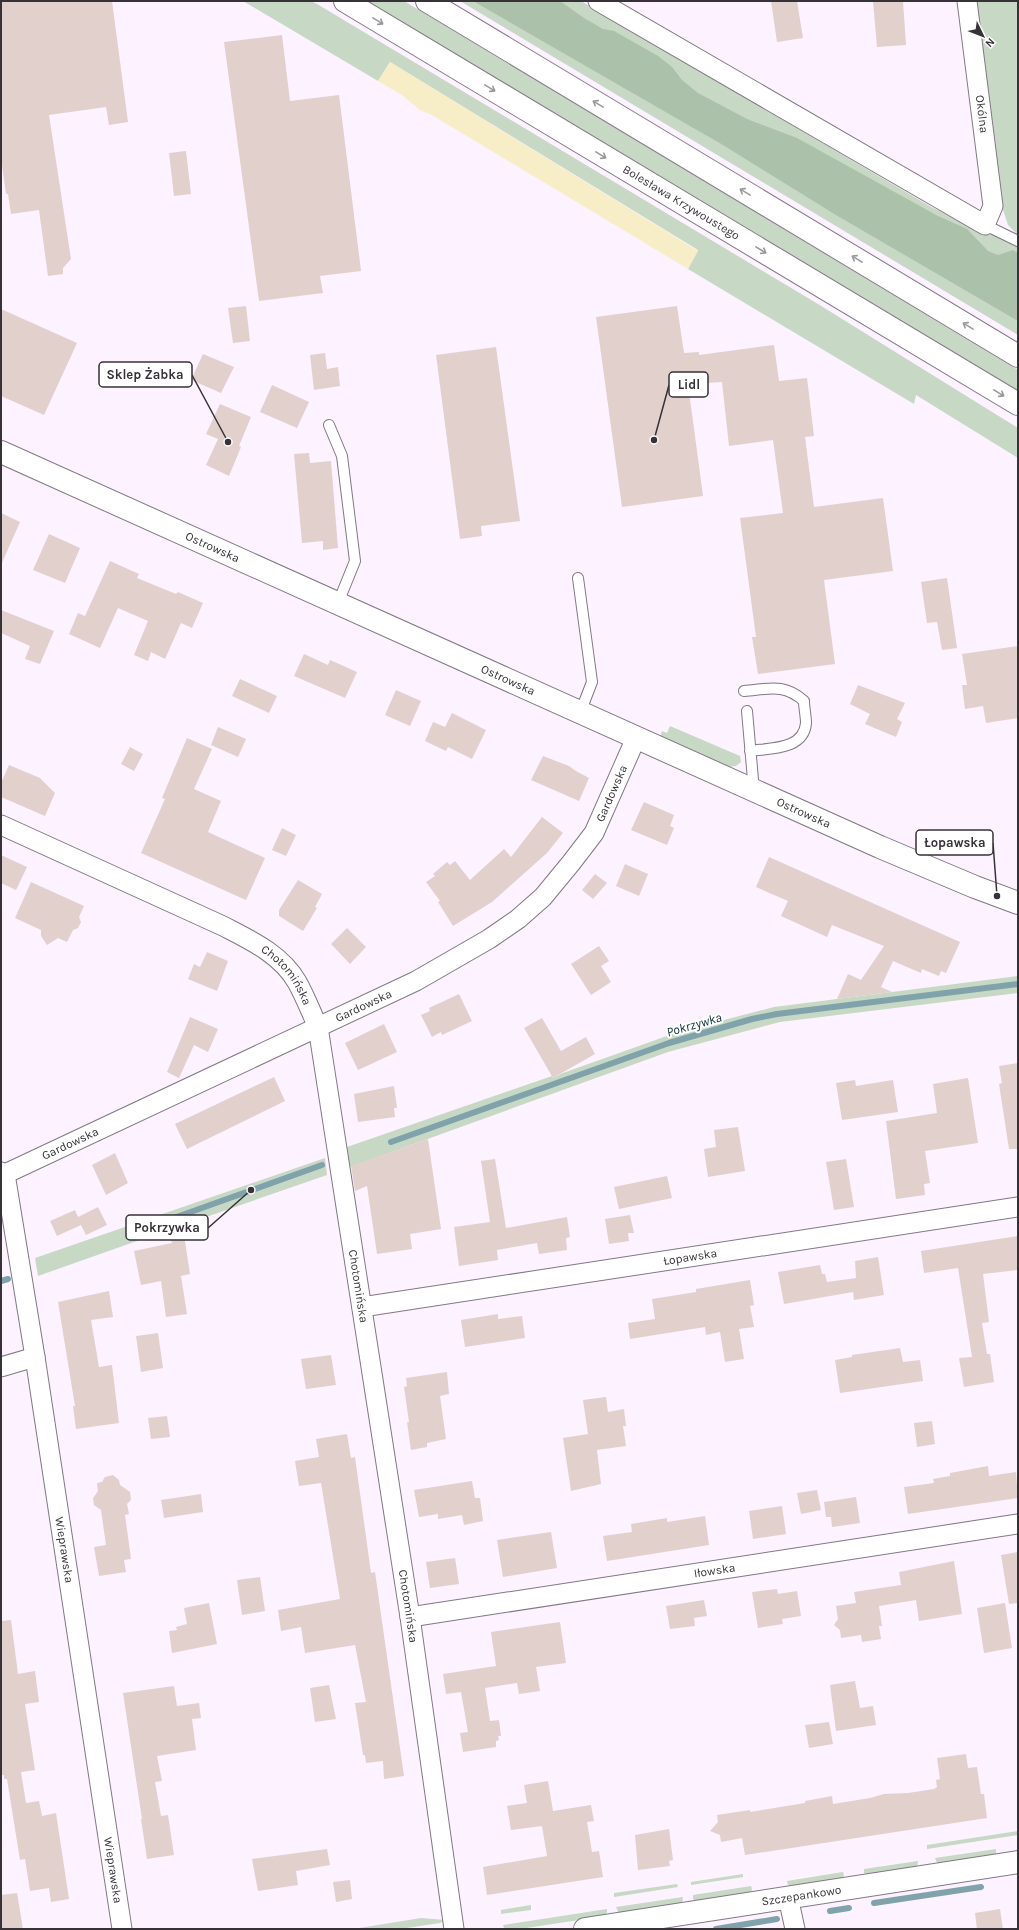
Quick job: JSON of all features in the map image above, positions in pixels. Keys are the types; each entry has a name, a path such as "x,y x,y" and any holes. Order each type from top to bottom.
{"street":[{"name":"Bolesława Krzywoustego","path":"345,1 1018,404"},
{"path":"427,1 1018,356"},
{"path":"598,1 985,225"},
{"name":"Okólna","path":"967,1 993,206 985,225"},
{"name":"Ostrowska","path":"1,452 927,868 1018,904"},
{"name":"Gardowska","path":"3,1173 416,981 458,958 518,919 547,891 571,864 594,833 636,738"},
{"name":"Chotomińska","path":"1,825 223,926 257,944 283,963 296,981 318,1027 410,1617 454,1929"},
{"name":"Wieprawska","path":"3,1173 35,1357 122,1929"},
{"name":"Łopawska","path":"362,1307 1018,1208"},
{"path":"1,1367 35,1357"},
{"name":"Iłowska","path":"410,1617 1018,1524"},
{"name":"Szczepankowo","path":"585,1929 1018,1862"},
{"path":"788,1897 795,1929"}],"lane":[{"path":"985,225 1018,242"},
{"path":"329,425 342,456 355,561 338,603"},
{"path":"578,578 592,682 580,712"},
{"path":"744,691 783,688 794,692 804,701 806,724 800,738 790,746 750,751"},
{"path":"746,711 754,791"}],"green space":[{"path":"243,1 311,1 317,4 818,304 1018,428 1018,458 916,395 914,404 688,269 698,250 390,62 378,81"},
{"path":"367,1 404,1 1018,370 1018,391"},
{"path":"460,1 581,1 933,208 987,233 1015,243 1018,245 1018,335"},
{"path":"473,1 560,1 603,29 614,31 658,56 672,67 682,80 698,93 747,119 797,138 938,216 967,229 988,251 998,255 1013,250 1018,253 1018,321 836,215 723,145"},
{"path":"975,1 1018,1 1018,235 1008,225 1001,204"},
{"path":"670,726 740,756 741,762 736,766 728,767 660,737 662,731 667,733"},
{"path":"1018,976 1018,993 780,1022 668,1052 350,1167 347,1147 552,1076 553,1078 563,1073 678,1032 774,1007"},
{"path":"325,1158 327,1175 183,1225 182,1222 167,1226 168,1230 38,1276 35,1258"},
{"path":"1018,1831 1018,1835 927,1849 927,1845"},
{"path":"996,1849 994,1856 938,1865 935,1858"},
{"path":"918,1861 917,1868 868,1875 864,1873 864,1869"},
{"path":"843,1872 844,1876 841,1880 791,1887 788,1885 787,1881"},
{"path":"743,1874 743,1877 691,1885 691,1882"},
{"path":"677,1884 678,1887 614,1897 614,1893"},
{"path":"751,1886 752,1890 749,1894 697,1902 693,1899 693,1895"},
{"path":"683,1897 682,1904 619,1914 616,1907"},
{"path":"531,1905 531,1910 501,1914 501,1910"},
{"path":"607,1909 605,1916 520,1929 504,1928 503,1925"},
{"path":"421,1918 445,1920 440,1923 400,1929 353,1929"}],"sand":[{"path":"390,62 698,251 688,269 430,114 421,111 402,95 378,81"}],"building":[{"path":"1,1 112,1 128,122 109,125 106,107 49,115 71,259 63,268 63,274 48,276 39,210 11,214 8,194 6,194 1,158"},
{"path":"771,1 797,1 803,38 777,42"},
{"path":"873,1 903,1 906,45 877,47"},
{"path":"282,35 290,101 339,95 361,271 320,276 323,293 259,301 224,42"},
{"path":"186,151 191,194 174,196 169,153"},
{"path":"246,306 250,341 233,343 228,308"},
{"path":"677,306 684,353 699,352 699,355 774,345 779,381 807,378 814,436 805,437 814,507 883,498 893,571 824,580 835,664 758,674 752,637 756,637 740,518 783,513 773,440 729,446 722,382 688,384 703,496 622,507 596,317"},
{"path":"1,309 77,343 44,415 1,396"},
{"path":"496,347 520,521 481,526 482,536 460,539 436,355"},
{"path":"325,353 327,369 338,367 340,386 314,390 310,355"},
{"path":"203,354 234,367 221,393 191,380"},
{"path":"272,385 309,402 297,428 260,412"},
{"path":"220,404 251,417 229,476 206,465 218,439 206,434"},
{"path":"309,453 310,463 331,461 338,548 323,550 323,541 302,543 294,454"},
{"path":"1,513 20,522 1,565"},
{"path":"49,534 80,548 65,583 33,570"},
{"path":"110,561 139,574 137,578 176,594 178,592 203,603 192,628 181,623 165,659 151,652 148,661 134,655 148,621 118,608 100,648 69,634 78,613 85,616"},
{"path":"947,578 957,648 942,650 937,622 927,623 921,582"},
{"path":"1,610 54,631 40,664 25,659 30,646 1,633"},
{"path":"1018,646 1018,718 986,723 983,706 965,709 962,685 967,685 962,654"},
{"path":"304,654 328,665 330,660 357,672 345,698 294,676"},
{"path":"240,679 277,696 269,713 232,696"},
{"path":"858,685 905,703 897,719 902,722 896,737 865,724 870,714 850,704"},
{"path":"396,690 421,701 410,726 385,715"},
{"path":"452,713 486,730 472,759 448,747 446,751 425,741 433,722 445,727"},
{"path":"218,727 246,739 238,757 211,745"},
{"path":"187,738 212,749 194,789 221,801 208,832 265,858 246,900 141,853 165,799 162,798"},
{"path":"130,747 143,754 134,771 121,764"},
{"path":"543,756 569,766 589,778 579,801 531,780"},
{"path":"9,765 40,778 55,793 45,816 1,797 1,783"},
{"path":"644,802 674,815 670,826 674,828 667,845 631,830"},
{"path":"542,817 563,833 547,853 492,902 453,926 438,902 440,901 426,882 435,876 433,874 447,862 450,865 455,861 470,880 504,849 511,857"},
{"path":"282,828 296,835 286,856 272,850"},
{"path":"1,855 27,867 16,890 1,883"},
{"path":"769,857 960,942 946,973 941,971 939,976 922,969 921,973 893,961 881,987 892,992 837,999 848,974 861,980 884,946 832,925 827,937 781,916 788,901 756,887"},
{"path":"625,864 648,874 639,896 616,886"},
{"path":"595,874 607,883 593,899 582,890"},
{"path":"298,880 322,894 315,907 317,908 303,931 279,916 279,910"},
{"path":"31,882 84,906 79,917 81,922 78,928 73,930 67,942 58,938 47,945 41,936 41,930 15,918"},
{"path":"347,928 366,947 350,964 331,944"},
{"path":"599,946 609,961 601,966 611,982 591,995 571,964"},
{"path":"207,952 228,961 217,991 188,979 194,964 200,967"},
{"path":"459,994 472,1021 442,1035 441,1032 432,1037 421,1015 430,1011 429,1008"},
{"path":"190,1017 218,1029 208,1052 194,1045 179,1078 167,1072"},
{"path":"542,1018 561,1051 586,1037 595,1054 553,1078 524,1028"},
{"path":"384,1024 397,1052 358,1070 345,1043"},
{"path":"1018,1063 1018,1149 1009,1149 999,1084 1002,1083 999,1066"},
{"path":"274,1077 285,1101 187,1149 175,1124"},
{"path":"968,1078 978,1143 925,1151 930,1183 924,1184 925,1195 896,1199 886,1121 937,1113 933,1084"},
{"path":"855,1080 856,1086 893,1080 898,1112 842,1120 836,1083"},
{"path":"394,1086 397,1108 394,1108 395,1117 358,1122 354,1094"},
{"path":"738,1127 745,1171 708,1177 704,1149 716,1147 714,1130"},
{"path":"428,1139 441,1229 410,1234 412,1249 377,1254 367,1186 355,1191 351,1166"},
{"path":"115,1153 128,1183 106,1195 92,1165"},
{"path":"495,1159 506,1228 567,1217 570,1237 566,1238 567,1250 539,1254 537,1243 497,1250 498,1260 459,1266 454,1227 490,1222 481,1161"},
{"path":"846,1159 854,1207 834,1210 826,1162"},
{"path":"667,1176 672,1198 619,1209 614,1187"},
{"path":"98,1207 107,1225 86,1235 81,1225 57,1236 50,1221 75,1210 78,1217"},
{"path":"630,1215 634,1233 628,1233 629,1241 609,1244 605,1219"},
{"path":"182,1222 190,1274 181,1276 187,1314 166,1317 161,1281 141,1285 134,1251 172,1243 166,1226"},
{"path":"1018,1236 1018,1270 983,1274 989,1322 982,1323 987,1354 990,1354 994,1382 964,1387 959,1358 972,1357 958,1268 924,1273 921,1251"},
{"path":"878,1257 884,1295 854,1300 853,1292 784,1304 778,1272 820,1265 822,1274 825,1274 827,1282 856,1278 855,1261"},
{"path":"750,1280 754,1305 750,1306 754,1327 739,1329 744,1359 725,1362 720,1332 706,1335 705,1327 630,1339 628,1323 655,1319 652,1299 696,1292 696,1289"},
{"path":"109,1291 113,1317 91,1320 99,1367 112,1365 119,1423 76,1429 73,1406 75,1406 58,1302"},
{"path":"498,1314 498,1319 522,1316 525,1338 465,1347 461,1320"},
{"path":"158,1333 163,1368 141,1372 136,1336"},
{"path":"900,1348 903,1362 920,1360 923,1381 840,1393 835,1360 852,1357 852,1355"},
{"path":"331,1355 336,1385 306,1389 301,1359"},
{"path":"447,1372 449,1394 440,1396 446,1439 427,1443 427,1447 411,1450 404,1387 407,1386 406,1378"},
{"path":"606,1397 608,1412 624,1409 626,1426 623,1426 626,1446 597,1450 601,1484 571,1491 563,1438 588,1434 583,1400"},
{"path":"167,1416 170,1437 151,1439 148,1418"},
{"path":"932,1421 935,1444 917,1447 914,1423"},
{"path":"347,1434 351,1458 355,1457 371,1573 375,1572 404,1776 384,1779 383,1761 366,1763 365,1755 363,1755 355,1703 366,1702 355,1645 305,1653 301,1627 281,1631 278,1610 340,1599 321,1483 299,1486 295,1461 319,1457 316,1439"},
{"path":"988,1466 989,1476 1016,1472 1018,1498 908,1514 904,1487 934,1483 933,1479 950,1476 950,1473"},
{"path":"113,1475 119,1480 120,1485 130,1492 131,1500 127,1504 129,1514 125,1515 131,1559 124,1560 126,1572 99,1576 94,1547 106,1545 101,1510 94,1505 93,1498 98,1491 97,1483 102,1482 105,1477"},
{"path":"472,1481 475,1498 480,1498 483,1521 464,1525 462,1515 438,1519 438,1514 419,1517 414,1490"},
{"path":"817,1490 821,1510 801,1514 797,1493"},
{"path":"201,1494 203,1512 164,1518 161,1500"},
{"path":"856,1497 860,1523 832,1527 831,1517 826,1517 824,1502"},
{"path":"782,1506 786,1534 753,1539 749,1511"},
{"path":"705,1516 709,1545 607,1561 603,1536 632,1532 631,1524 667,1518 667,1522"},
{"path":"551,1532 557,1568 503,1577 497,1540"},
{"path":"1018,1552 1018,1603 1009,1604 1001,1555"},
{"path":"455,1558 459,1584 430,1588 426,1562"},
{"path":"954,1561 962,1614 919,1621 916,1600 879,1606 882,1626 879,1626 881,1639 862,1642 861,1635 841,1638 840,1630 834,1625 838,1619 836,1606 856,1603 854,1592 901,1585 899,1572"},
{"path":"260,1577 265,1611 242,1615 237,1580"},
{"path":"777,1589 778,1594 797,1591 801,1616 782,1619 783,1624 758,1628 752,1592"},
{"path":"704,1600 707,1616 694,1618 695,1626 670,1629 666,1606"},
{"path":"209,1603 217,1644 172,1653 169,1631 177,1630 176,1627 187,1624 184,1608"},
{"path":"1005,1603 1012,1648 984,1653 977,1608"},
{"path":"11,1620 18,1674 35,1671 39,1702 25,1704 35,1770 21,1772 26,1803 39,1801 42,1816 56,1813 69,1899 51,1902 49,1888 30,1891 25,1859 20,1860 7,1779 4,1779 4,1775 1,1775 1,1621"},
{"path":"560,1622 566,1663 536,1667 540,1691 519,1694 517,1683 485,1688 490,1721 499,1720 501,1736 498,1736 499,1740 496,1741 496,1747 463,1752 460,1733 468,1732 461,1692 446,1694 443,1674 496,1666 491,1632"},
{"path":"855,1681 860,1708 873,1706 876,1725 836,1731 830,1685"},
{"path":"329,1685 336,1719 315,1722 310,1688"},
{"path":"174,1686 177,1706 199,1703 201,1718 192,1719 196,1750 157,1756 162,1781 155,1782 161,1816 168,1815 174,1855 147,1859 123,1693"},
{"path":"829,1722 833,1744 809,1748 805,1725"},
{"path":"966,1754 968,1768 977,1767 981,1794 984,1794 987,1818 745,1855 742,1838 721,1842 720,1835 710,1831 718,1822 717,1815 750,1810 750,1812 805,1803 805,1801 832,1796 833,1804 870,1798 884,1794 908,1793 934,1789 937,1787 936,1780 940,1779 937,1758"},
{"path":"548,1781 553,1811 591,1805 594,1821 587,1822 592,1852 599,1851 603,1877 487,1895 483,1867 547,1856 542,1826 511,1830 507,1806 527,1803 524,1785"},
{"path":"669,1829 673,1860 669,1861 670,1866 638,1870 635,1835"},
{"path":"327,1849 330,1865 296,1871 298,1885 258,1891 252,1859"},
{"path":"350,1880 352,1899 336,1902 333,1882"},
{"path":"17,1893 23,1929 1,1929 1,1895"},
{"path":"1000,1909 1003,1929 977,1929 975,1913"}],"waterway":[{"name":"Pokrzywka","path":"391,1142 669,1043 752,1019 777,1014 1018,984"},
{"name":"Pokrzywka","path":"171,1219 322,1165"},
{"name":"Pokrzywka","path":"1,1281 8,1279"},
{"path":"874,1903 981,1887"},
{"path":"830,1911 849,1908"},
{"path":"716,1929 777,1919"}],"place":[{"name":"Lidl","path":"654,440"},
{"name":"Sklep Żabka","path":"228,442"},
{"name":"Łopawska","path":"997,896"},
{"name":"Pokrzywka","path":"251,1190"}]}
